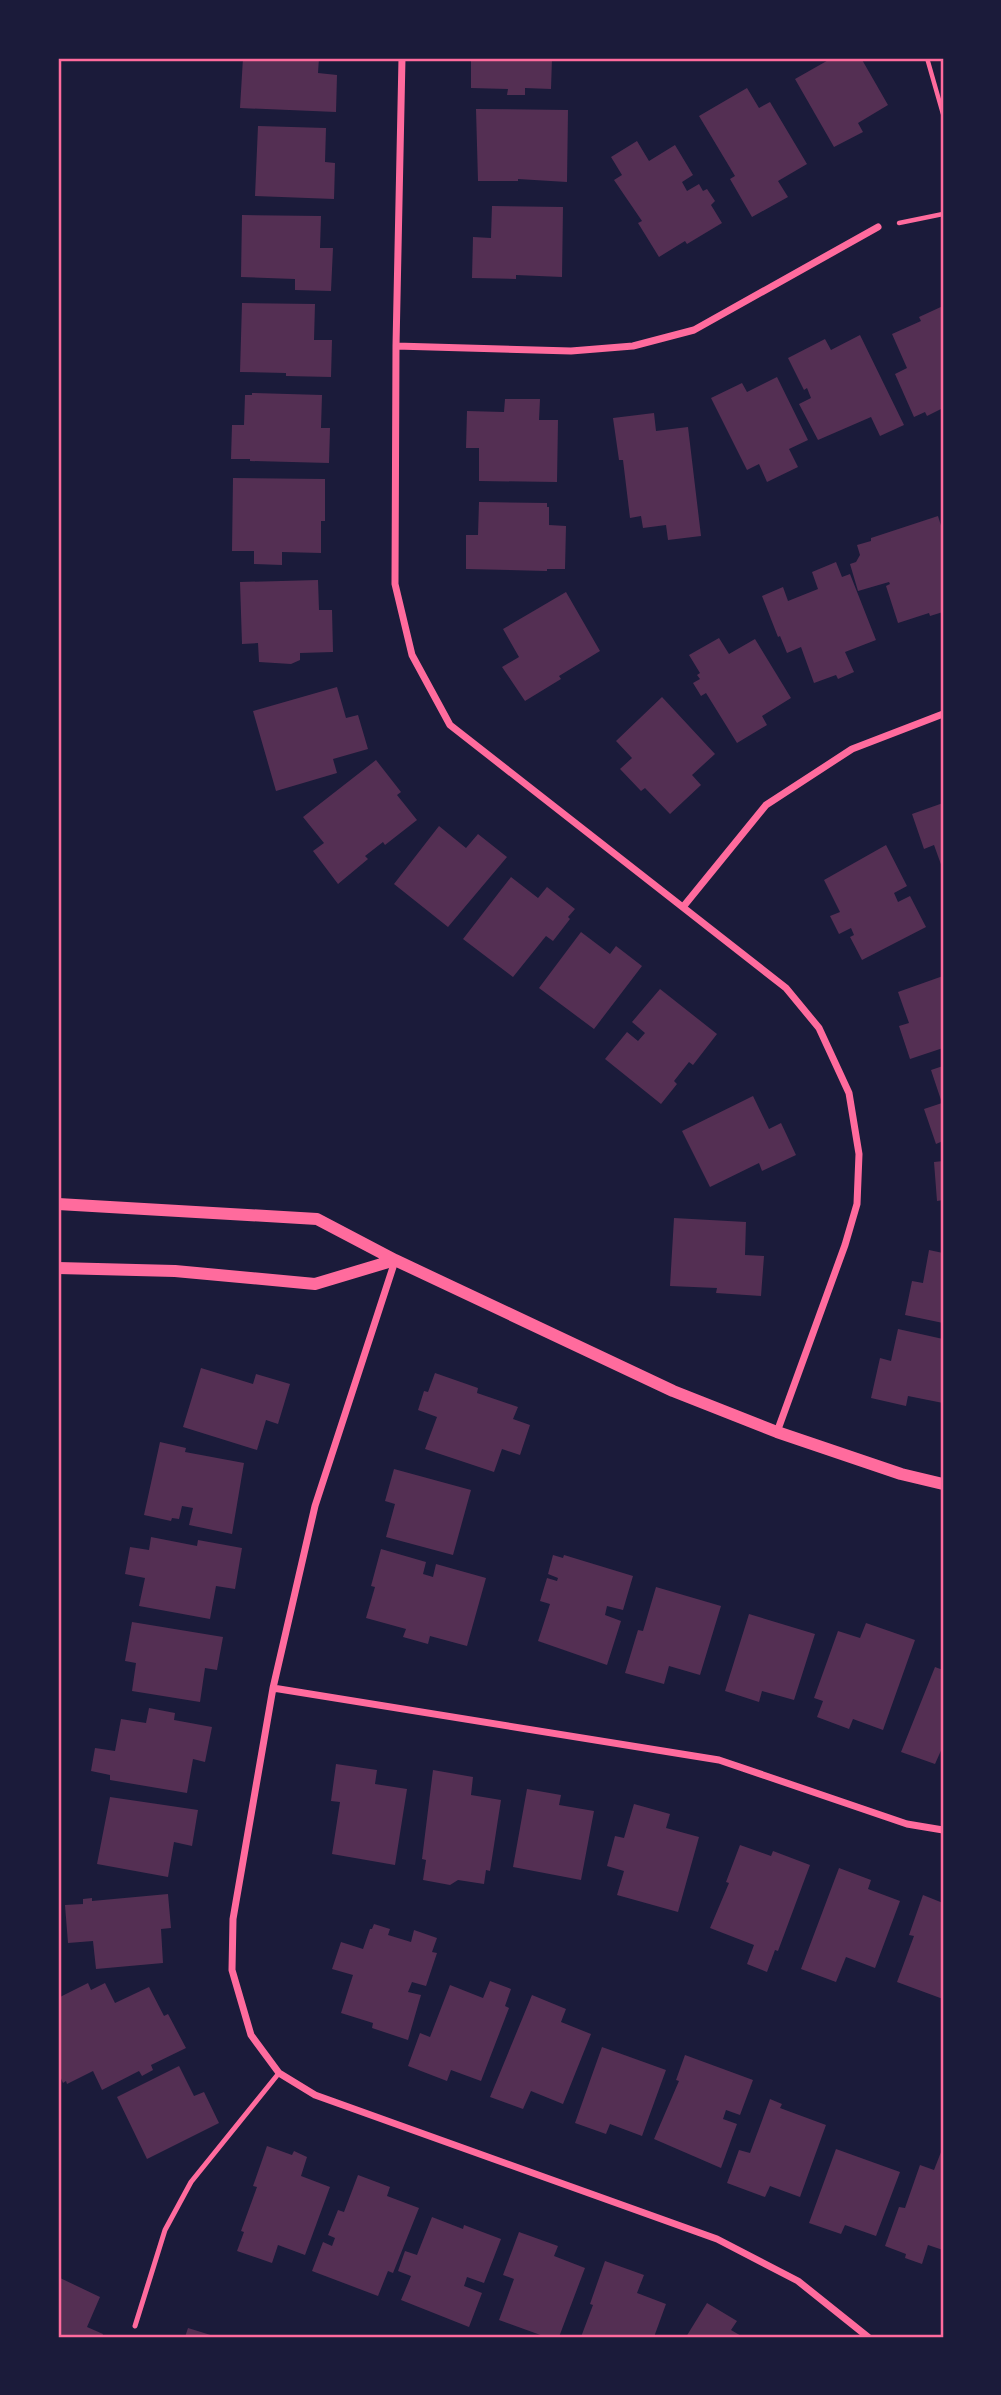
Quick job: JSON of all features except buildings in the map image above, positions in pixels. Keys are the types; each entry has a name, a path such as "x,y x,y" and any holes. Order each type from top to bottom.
{"street":[{"path":"402,58 396,346 395,583 412,655 450,724 786,988 819,1028 849,1093 859,1154 857,1205 777,1432"},
{"path":"396,346 571,351 633,346 694,330 878,227"},
{"path":"683,907 766,806 852,749 943,714"},
{"path":"58,1204 317,1219 395,1260 673,1391 777,1432 901,1474 943,1485"},
{"path":"58,1268 174,1271 315,1283 395,1260"},
{"path":"395,1260 315,1506 273,1688 233,1919 232,1970 251,2035 279,2073 316,2095 717,2239 798,2281 868,2337"},
{"path":"273,1688 719,1760 907,1824 943,1830"}],"lane":[{"path":"135,2326 165,2230 191,2182 279,2073"}],"path":[{"path":"927,58 943,114"},
{"path":"878,227 943,214"}]}
